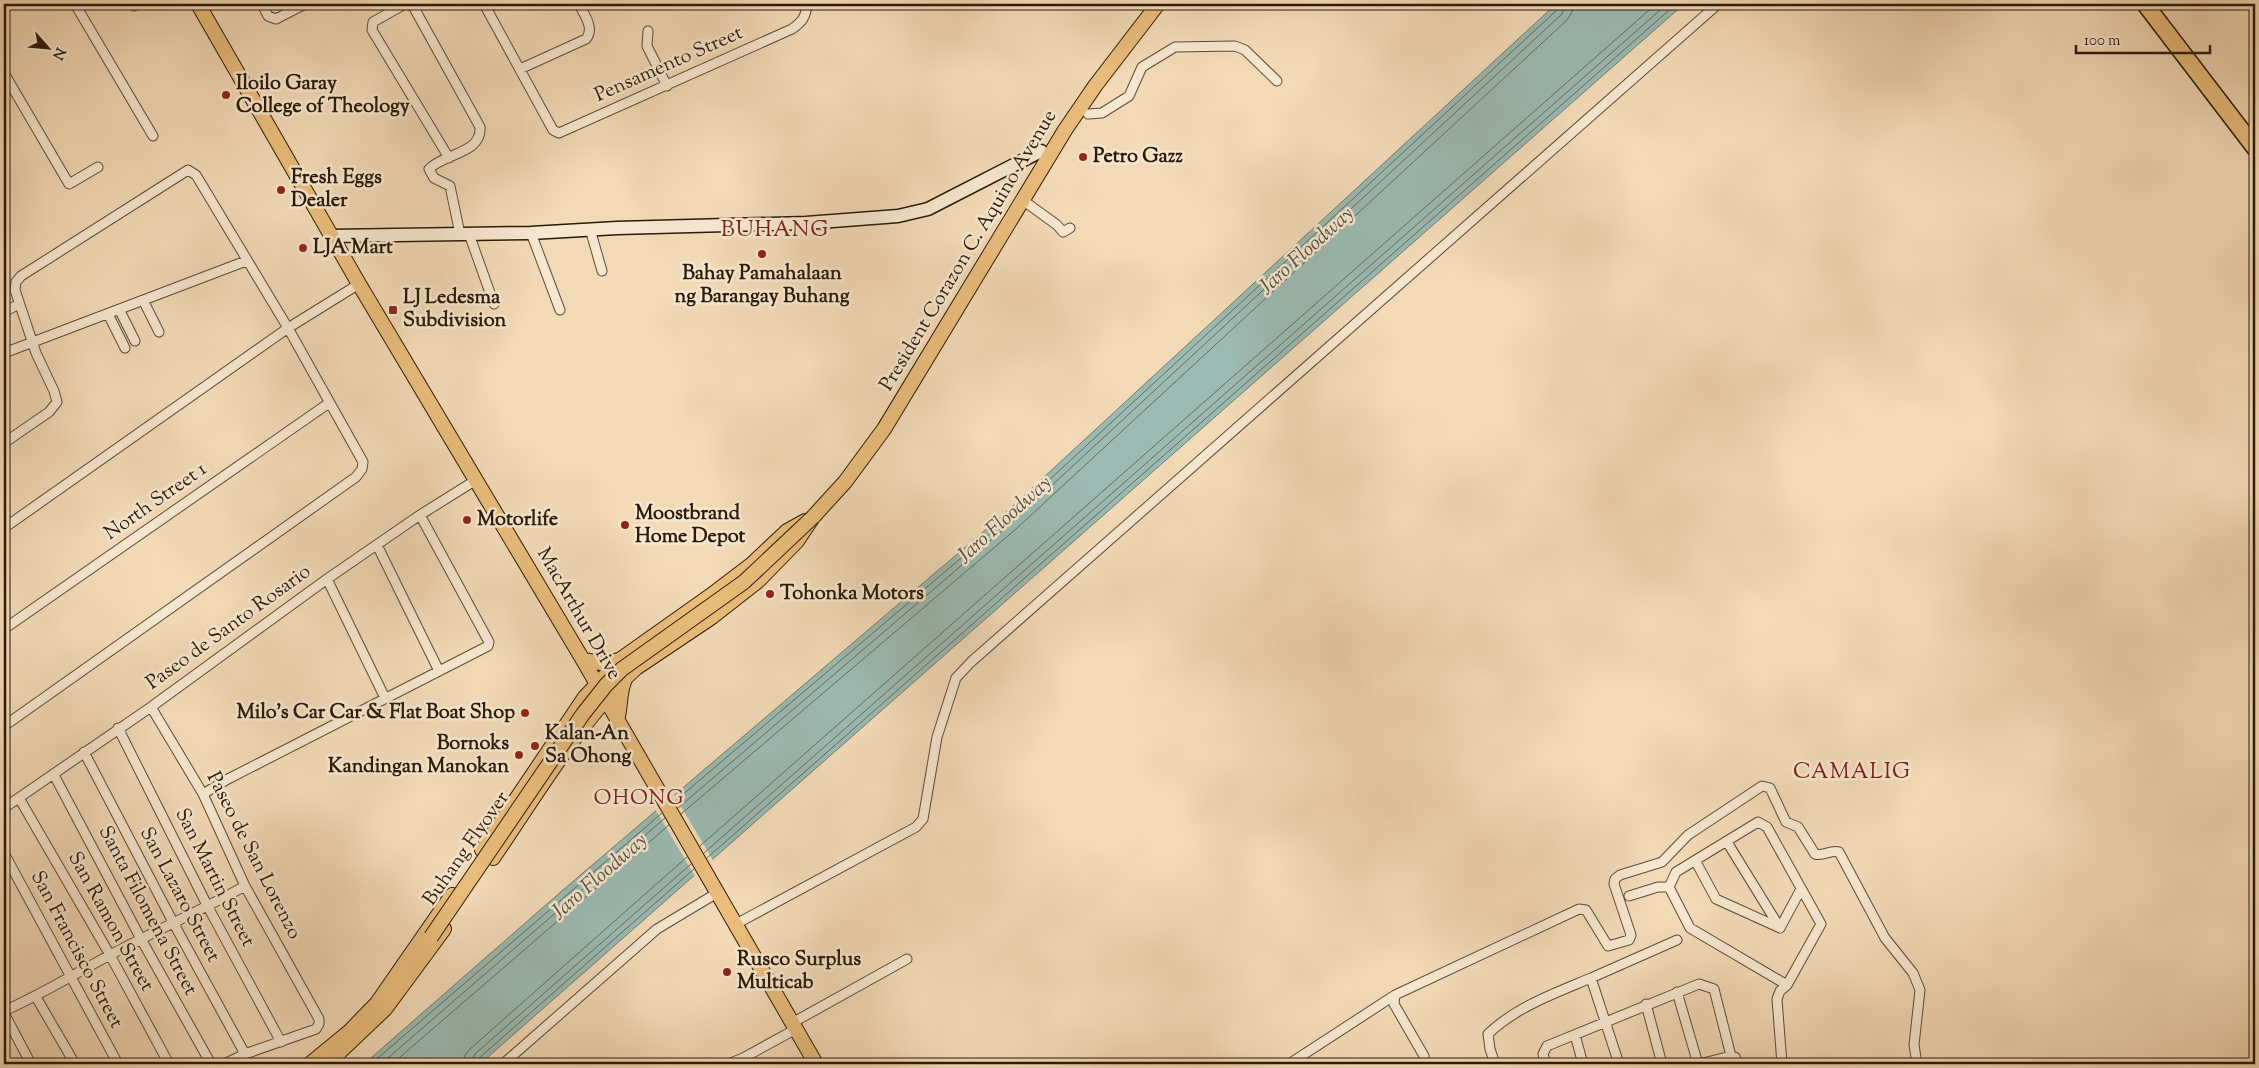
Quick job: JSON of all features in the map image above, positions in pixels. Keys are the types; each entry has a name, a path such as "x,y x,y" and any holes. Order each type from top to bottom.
{"highway":[{"path":"2145,4 2255,148"}],"main road":[{"name":"MacArthur Drive","path":"198,4 359,284 583,660 816,1064"},
{"name":"President Corazon C. Aquino Avenue","path":"310,1064 349,1032 419,954 590,717 625,678 636,668 712,618 758,581 797,541 812,517 845,482 884,429 1068,127 1095,86 1158,4"},
{"path":"1042,151 1048,148 1073,121 1088,114"},
{"name":"President Corazon C. Aquino Avenue","path":"327,1064 385,1009 579,706 596,684 621,658 728,583 752,564 787,531 812,517"},
{"name":"Buhang Flyover","path":"431,937 583,714 606,684 622,669 744,582 812,517"},
{"path":"579,706 584,688 583,660 607,664 621,658"},
{"path":"581,730 589,722 597,719 606,719 619,723 620,690 625,678"},
{"name":"President Corazon C. Aquino Avenue","path":"419,954 431,937"}],"street":[{"path":"75,4 153,136"},
{"path":"262,4 268,16 276,20 306,4"},
{"path":"449,158 372,30 373,22 405,4 413,6 480,127 479,139 475,144 449,158 434,164 429,169 434,178 454,184 464,234 494,304"},
{"path":"484,4 484,8 520,69 586,39 590,34 590,27 579,4"},
{"name":"Pensamento Street","path":"520,69 553,130 560,133 792,29 802,22 807,4"},
{"path":"736,924 916,827 923,819 937,737 956,678 971,662 1718,4"},
{"path":"648,31 647,46 667,86"},
{"path":"1088,114 1102,113 1129,96 1142,67 1175,48 1235,46 1245,50 1277,81"},
{"path":"4,73 69,184 98,167"},
{"path":"332,236 531,233 590,229 806,223 913,214 989,179 1042,151"},
{"path":"4,443 49,412 57,402 32,343 15,290 16,282 21,276 188,170 196,175 288,328 363,462 362,469 356,477 7,724 4,724"},
{"path":"1024,200 1063,232 1070,228"},
{"path":"590,229 602,271"},
{"path":"531,233 560,310"},
{"path":"4,353 246,261"},
{"path":"4,528 288,328 359,284"},
{"path":"143,300 159,332"},
{"path":"4,312 19,304"},
{"path":"119,309 135,341"},
{"path":"108,314 125,348"},
{"name":"North Street 1","path":"4,629 329,403"},
{"name":"Paseo de Santo Rosario","path":"4,808 54,775 326,579 420,515 476,480"},
{"path":"203,794 385,698 485,648 489,642 420,515"},
{"path":"376,545 439,671"},
{"path":"326,579 385,698"},
{"name":"Paseo de San Lorenzo","path":"151,706 203,794 246,886 319,1019 319,1024 316,1028 281,1042"},
{"name":"San Martin Street","path":"118,728 208,907 281,1042"},
{"name":"San Lazaro Street","path":"84,752 245,1054"},
{"name":"Santa Filomena Street","path":"54,775 141,939 211,1064"},
{"path":"1289,1064 1395,995 1579,909 1586,910 1608,946 1629,940 1632,935 1614,884 1615,879 1620,875 1662,862 1688,835 1762,786 1770,788 1786,822 1798,827 1815,854 1820,856 1834,851 1838,852 1885,938 1913,973 1920,990 1914,1046 1917,1064"},
{"name":"San Ramon Street","path":"19,798 110,955 169,1064"},
{"path":"1669,887 1676,872 1696,862 1758,822 1766,827 1821,924 1787,985 1780,991 1777,999 1782,1064"},
{"path":"1727,842 1780,928"},
{"name":"San Francisco Street","path":"4,853 118,1064"},
{"path":"1696,862 1716,899 1780,928"},
{"path":"31,1064 4,1012 36,997 110,955 208,907 246,886"},
{"path":"1629,896 1658,887 1669,887"},
{"path":"1669,887 1690,928 1787,985"},
{"path":"1780,928 1801,889"},
{"path":"503,1064 658,929 716,891"},
{"path":"1495,1064 1488,1034 1494,1028 1530,1005 1677,940"},
{"path":"728,1064 743,1058 907,959"},
{"path":"1591,978 1619,1064"},
{"path":"1546,1064 1544,1049 1547,1046 1699,984 1714,989 1731,1056"},
{"path":"1677,992 1698,1064 1731,1056 1736,1057 1738,1064"},
{"path":"1395,995 1394,1004 1424,1056 1424,1064"},
{"path":"36,997 75,1064"},
{"path":"1646,1004 1662,1064"},
{"path":"1575,1035 1583,1064"},
{"path":"224,1064 245,1054 281,1042"}],"water":[{"name":"Jaro Floodway","path":"1556,4 1684,4 480,1064 364,1064 563,890 1003,515"}],"pier":[{"path":"673,793 714,862 696,878 655,809"}],"place":[{"name":"Iloilo Garay College of Theology","path":"226,95"},
{"name":"Petro Gazz","path":"1083,157"},
{"name":"Fresh Eggs Dealer","path":"281,190"},
{"name":"LJA Mart","path":"303,248"},
{"name":"Bahay Pamahalaan ng Barangay Buhang","path":"762,254"},
{"name":"LJ Ledesma Subdivision","path":"393,310"},
{"name":"Motorlife","path":"467,520"},
{"name":"Moostbrand Home Depot","path":"625,525"},
{"name":"Tohonka Motors","path":"770,594"},
{"name":"Milo's Car Car & Flat Boat Shop","path":"525,713"},
{"name":"Kalan-An Sa Ohong","path":"535,746"},
{"name":"Bornoks Kandingan Manokan","path":"519,755"},
{"name":"Rusco Surplus Multicab","path":"727,972"}],"district":[{"name":"BUHANG","path":"775,231"},
{"name":"CAMALIG","path":"1852,773"},
{"name":"OHONG","path":"639,799"}]}
